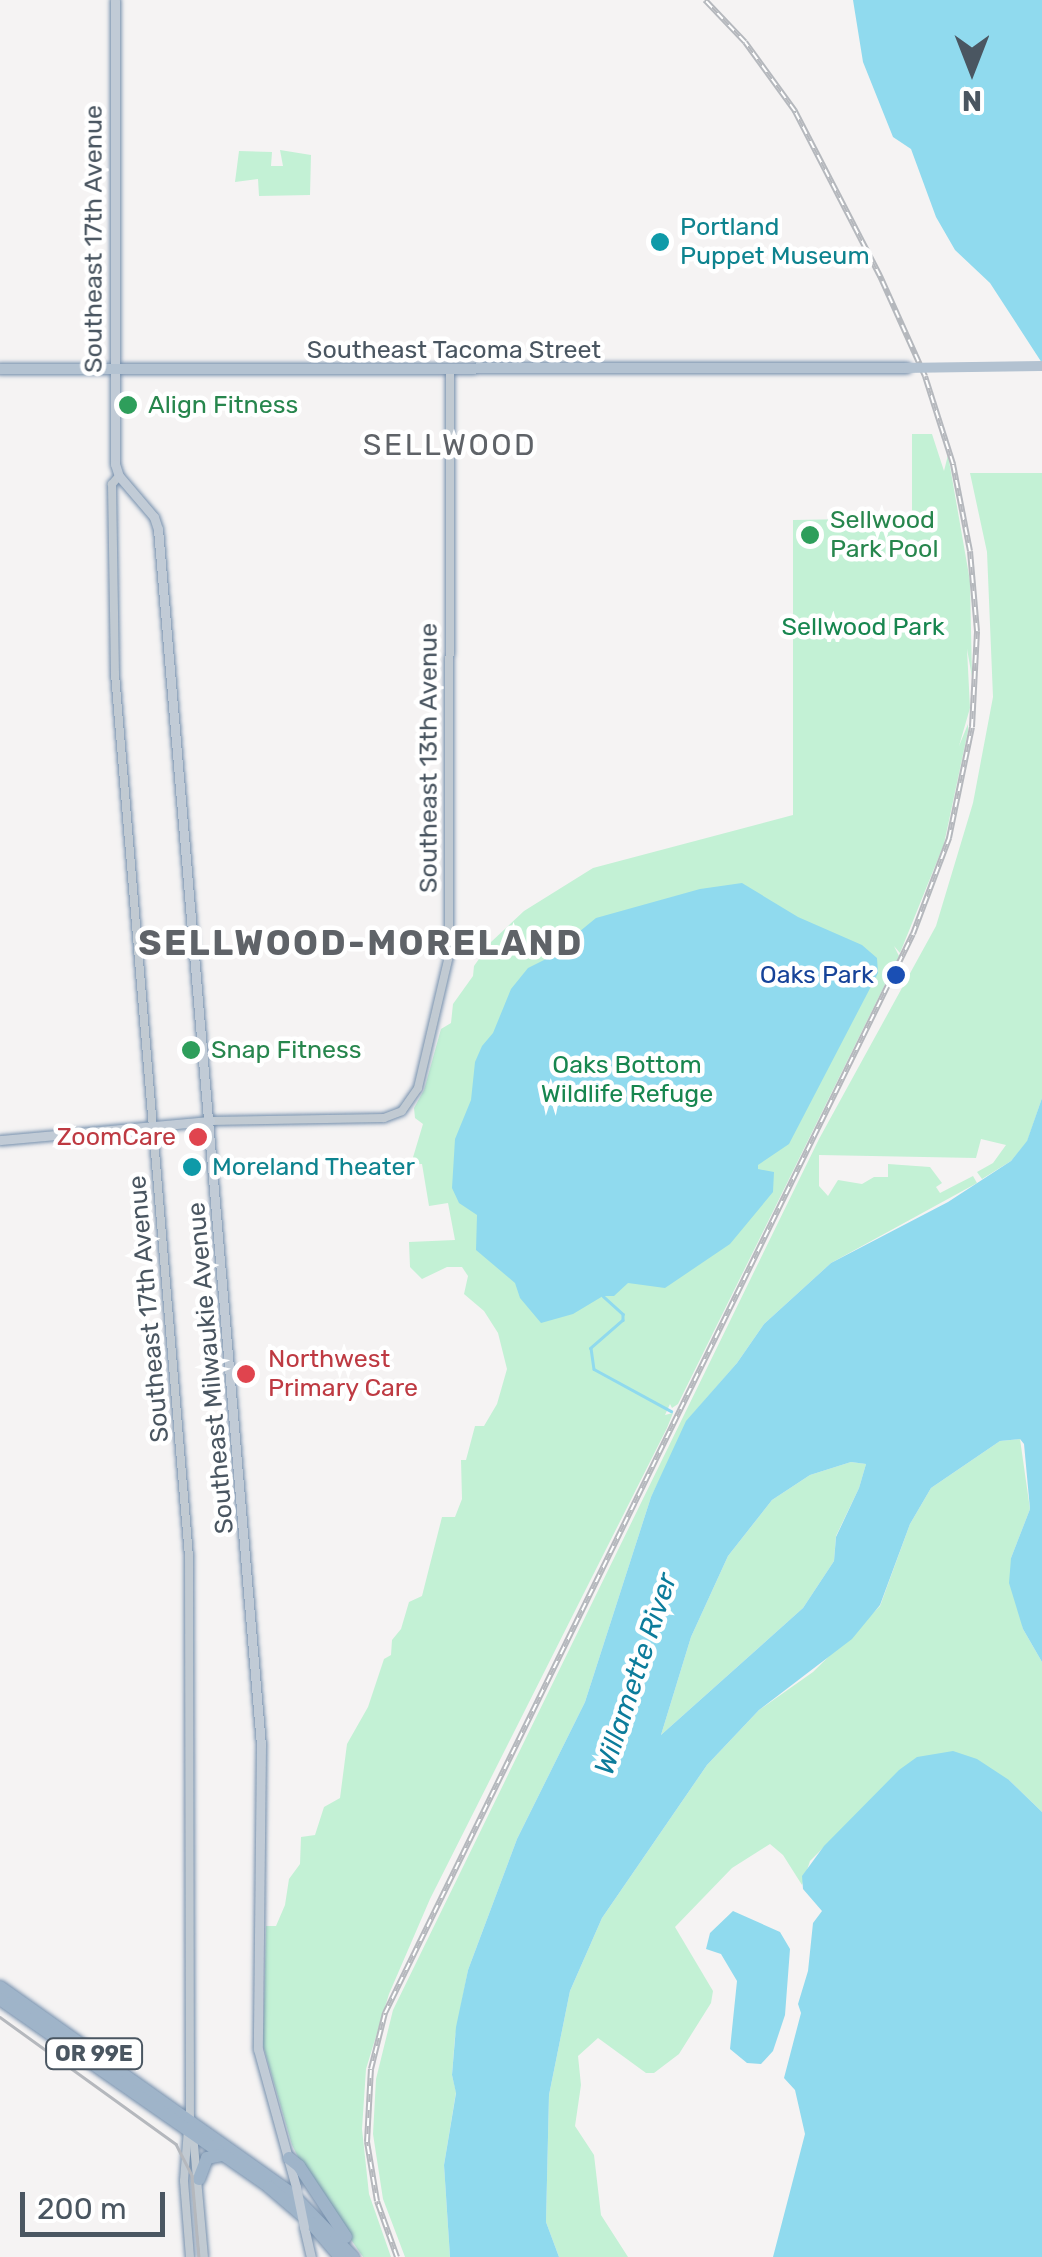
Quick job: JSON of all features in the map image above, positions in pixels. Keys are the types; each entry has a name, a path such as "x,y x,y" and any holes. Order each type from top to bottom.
{"highway":[{"name":"OR 99E","path":"0,1987 288,2201 340,2257"},
{"name":"OR 99E","path":"0,1999 290,2192 354,2257"},
{"path":"199,2179 206,2158 223,2154"},
{"path":"290,2158 299,2166 354,2257"}],"main road":[{"name":"Southeast 17th Avenue","path":"115,0 114,460 122,480"},
{"name":"Southeast Tacoma Street","path":"0,370 1042,366"},
{"name":"Southeast Milwaukie Avenue","path":"122,480 158,524 261,1746 258,2048 290,2158 311,2257"},
{"path":"0,1140 210,1121"}],"street":[{"name":"Southeast 13th Avenue","path":"210,1121 378,1118 402,1111 415,1096 448,970 450,370"},
{"name":"Southeast 17th Avenue","path":"122,480 114,496 115,674 192,1624 190,2128 184,2180 190,2257"},
{"name":"Southeast 17th Avenue","path":"190,2128 199,2179 204,2257"}],"green space":[{"path":"280,150 311,155 310,195 259,196 258,179 235,182 239,151 272,152 271,166 283,166"},
{"name":"Oaks Bottom Wildlife Refuge","path":"912,434 932,434 944,471 948,455 970,581 970,708 959,746 968,724 968,731 944,844 900,953 894,946 899,956 678,1404 672,1408 670,1404 665,1415 673,1413 667,1428 430,1899 389,1994 366,2069 362,2129 369,2194 391,2257 363,2257 309,2179 292,2145 263,2045 266,1926 276,1926 285,1905 289,1879 300,1864 301,1837 315,1835 324,1807 340,1798 347,1744 368,1707 384,1659 391,1655 392,1640 401,1629 409,1602 422,1596 442,1517 455,1517 462,1499 461,1460 466,1460 475,1426 484,1426 497,1404 507,1369 498,1333 484,1311 464,1294 468,1276 462,1267 447,1267 422,1279 410,1267 409,1242 455,1240 448,1203 429,1206 422,1164 411,1164 423,1124 415,1118 414,1108 424,1090 441,1029 451,1023 453,1004 473,976 474,966 491,942 524,911 593,868 793,815 793,520 912,518"},
{"path":"970,473 1042,473 1042,1098 1027,1142 1011,1161 982,1179 977,1172 993,1163 1006,1145 981,1139 976,1158 819,1155 819,1186 828,1196 838,1180 862,1184 874,1177 888,1177 888,1164 930,1167 942,1183 936,1187 940,1193 973,1176 977,1183 831,1263 764,1324 737,1363 691,1416 651,1497 585,1702 517,1839 468,1970 455,2037 452,2075 456,2092 444,2165 450,2257 405,2257 383,2199 373,2134 376,2079 393,2010 819,1139 936,926 973,803 993,697 987,552"},
{"path":"1020,1439 1030,1509 1011,1558 1023,1629 1042,1662 1042,1812 1009,1780 858,1813 810,1861 802,1885 783,1855 770,1844 732,1868 675,1927 713,1991 711,2003 679,2054 654,2073 646,2073 598,2038 578,2056 581,2085 575,2126 594,2155 601,2215 628,2257 559,2257 546,2222 549,2095 570,1991 602,1918 707,1765 759,1710 813,1672 880,1606 910,1524 931,1488 1000,1441"},
{"path":"851,1462 866,1464 859,1488 836,1536 834,1561 803,1608 661,1735 691,1637 728,1556 772,1500 810,1475"}],"water":[{"path":"853,0 1042,0 1042,363 990,283 955,250 936,217 911,149 893,137 863,62"},
{"path":"742,883 798,917 862,945 877,958 878,973 789,1144 758,1165 758,1169 774,1172 773,1192 730,1244 665,1288 628,1283 614,1296 603,1296 573,1314 541,1323 520,1298 515,1283 476,1250 477,1215 459,1203 452,1188 455,1139 471,1100 475,1062 482,1046 493,1033 511,989 528,968 546,959 596,918 700,889"},
{"name":"Willamette River","path":"1042,1098 1042,1662 1023,1629 1009,1583 1011,1558 1030,1509 1024,1444 1020,1439 1000,1441 931,1488 910,1524 880,1605 852,1639 759,1710 707,1765 602,1918 570,1991 549,2095 546,2222 559,2257 450,2257 444,2165 456,2093 452,2075 456,2027 468,1970 517,1839 585,1702 651,1497 686,1421 737,1363 764,1324 831,1263 948,1202 1011,1161 1027,1141","holes":["851,1462 866,1464 836,1537 834,1561 803,1608 661,1735 691,1637 728,1556 772,1500 810,1475"]},
{"path":"953,1751 977,1759 1009,1780 1042,1812 1042,2257 773,2257 805,2134 795,2090 784,2078 801,2013 798,2004 808,1971 813,1923 822,1911 803,1889 802,1876 824,1846 899,1770 917,1757"},
{"path":"733,1911 780,1932 790,1949 785,2015 773,2051 761,2064 747,2063 730,2049 737,1981 721,1954 706,1949 710,1933"}],"waterway":[{"path":"603,1296 623,1314 623,1320 591,1348 594,1369 671,1411"}],"tram line":[{"path":"0,2017 176,2144 192,2176 199,2257"}],"railway":[{"path":"397,2257 377,2201 367,2142 371,2069 385,2013 913,934 949,838 972,727 977,631 970,551 953,464 925,376 880,276 795,111 745,42 705,0"}],"place":[{"name":"Portland Puppet Museum","path":"660,242"},
{"name":"Align Fitness","path":"128,405"},
{"name":"Sellwood Park Pool","path":"810,535"},
{"name":"Oaks Park","path":"896,975"},
{"name":"Snap Fitness","path":"191,1050"},
{"name":"ZoomCare","path":"198,1137"},
{"name":"Moreland Theater","path":"192,1167"},
{"name":"Northwest Primary Care","path":"246,1374"}],"district":[{"name":"SELLWOOD","path":"450,445"},
{"name":"SELLWOOD-MORELAND","path":"361,943"}],"park label":[{"name":"Sellwood Park","path":"863,627"}]}
